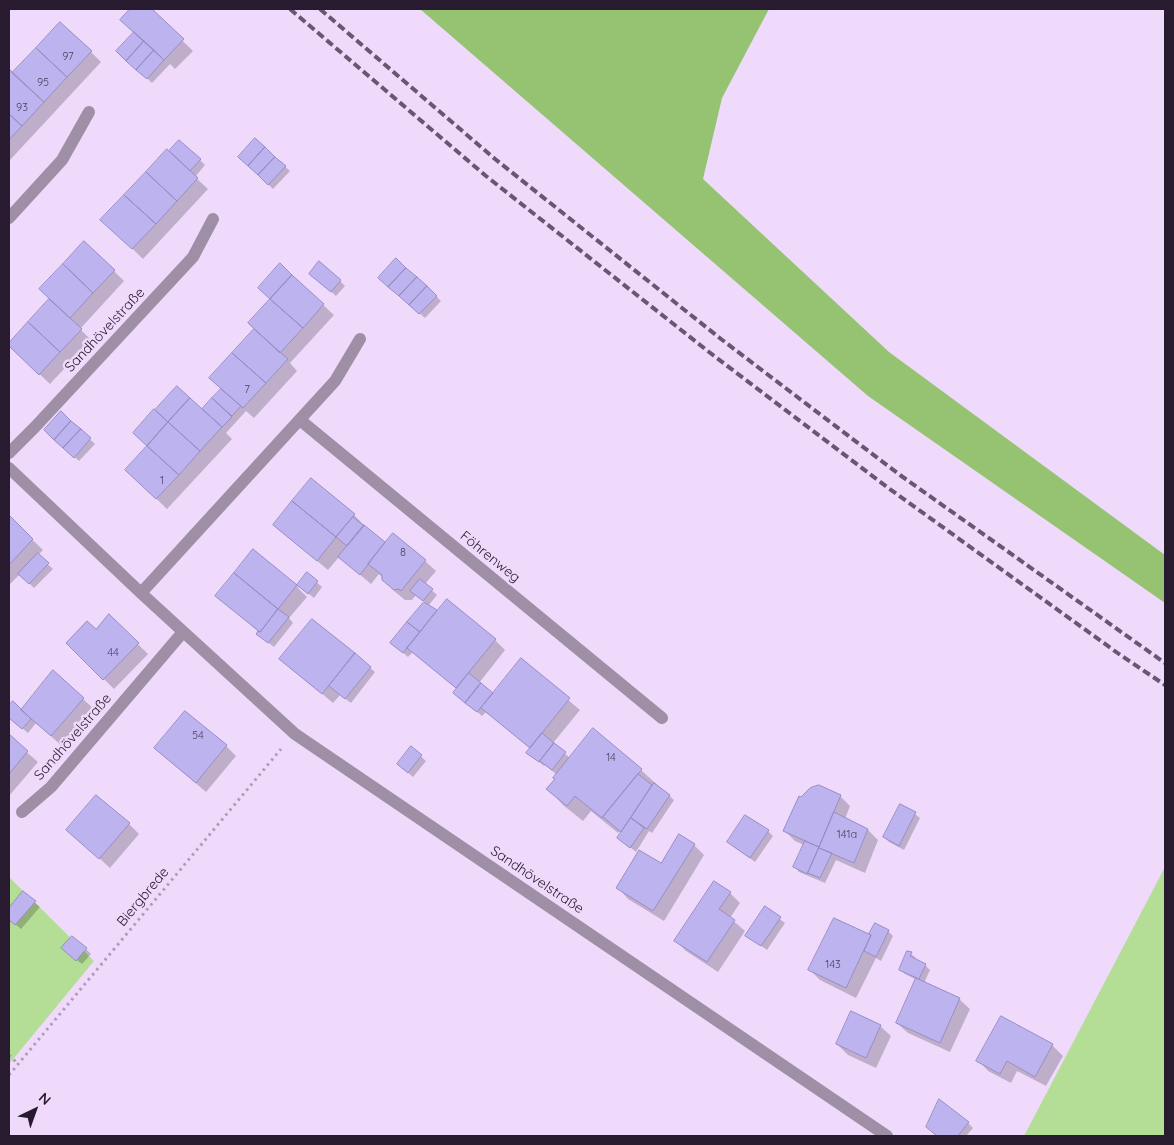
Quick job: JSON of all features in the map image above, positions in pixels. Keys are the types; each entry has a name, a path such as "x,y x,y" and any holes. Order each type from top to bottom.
{"street":[{"path":"9,218 62,160 89,112"},
{"name":"Sandhövelstraße","path":"9,453 193,257 213,219"},
{"path":"141,593 335,381 360,339"},
{"name":"Föhrenweg","path":"300,420 662,718"},
{"name":"Sandhövelstraße","path":"9,468 141,593 295,734 888,1136"},
{"name":"Sandhövelstraße","path":"22,812 50,788 184,632"}],"path":[{"name":"Biergbrede","path":"9,1074 295,734"},
{"path":"9,1056 18,1064"}],"green space":[{"path":"420,9 769,9 722,98 703,179 889,352 1165,555 1165,603 868,396"},
{"path":"1165,867 1165,1136 1024,1136"},
{"path":"9,877 94,961 9,1064"}],"building":[{"path":"130,9 152,9 184,39 164,60 120,20"},
{"path":"60,22 92,51 67,77 36,48"},
{"path":"134,32 144,41 126,61 116,51"},
{"path":"144,41 154,50 136,70 126,61"},
{"path":"36,48 67,77 44,102 12,73"},
{"path":"154,50 164,60 147,79 136,70"},
{"path":"9,69 44,102 22,126 9,114"},
{"path":"9,114 22,126 9,140"},
{"path":"255,138 265,147 248,166 238,157"},
{"path":"179,140 201,159 190,171 169,151"},
{"path":"265,147 275,157 258,175 248,166"},
{"path":"167,149 198,178 177,201 146,172"},
{"path":"275,157 286,166 268,185 258,175"},
{"path":"146,172 177,201 156,224 124,195"},
{"path":"124,195 156,224 132,249 100,220"},
{"path":"84,241 115,270 93,293 63,264"},
{"path":"396,258 406,268 388,287 378,278"},
{"path":"319,261 341,280 331,292 309,274"},
{"path":"280,263 292,275 270,299 258,288"},
{"path":"63,264 93,293 70,318 39,289"},
{"path":"406,268 417,277 399,296 388,287"},
{"path":"292,275 324,304 303,328 270,299"},
{"path":"417,277 427,286 409,305 399,296"},
{"path":"427,286 437,296 419,314 409,305"},
{"path":"49,299 82,329 60,352 28,322"},
{"path":"270,299 303,328 280,353 248,323"},
{"path":"28,322 60,352 39,375 9,346 9,343"},
{"path":"254,329 288,359 266,383 232,353"},
{"path":"232,353 266,383 243,408 209,378"},
{"path":"177,386 190,398 168,422 155,410"},
{"path":"221,389 241,406 232,416 212,398"},
{"path":"190,398 222,427 200,451 168,422"},
{"path":"212,398 232,417 222,427 202,409"},
{"path":"154,409 168,422 147,446 133,433"},
{"path":"61,411 71,421 54,440 44,430"},
{"path":"71,421 81,429 63,448 54,440"},
{"path":"168,422 200,451 179,475 147,446"},
{"path":"81,429 91,438 74,458 63,448"},
{"path":"147,446 179,475 156,499 125,470"},
{"path":"311,478 355,514 336,537 292,501"},
{"path":"292,501 336,537 317,561 273,525"},
{"path":"9,515 33,539 9,565"},
{"path":"353,517 364,526 347,546 336,537"},
{"path":"364,525 385,542 360,575 338,557"},
{"path":"393,533 426,560 401,591 399,589 394,590 382,580 382,575 368,564"},
{"path":"253,549 297,585 278,609 234,573"},
{"path":"38,553 49,563 29,584 18,574"},
{"path":"307,572 318,581 308,594 297,585"},
{"path":"234,573 278,609 260,632 215,596"},
{"path":"420,579 433,589 423,601 410,591"},
{"path":"447,599 496,639 456,688 407,648"},
{"path":"424,602 437,610 420,632 407,622"},
{"path":"278,609 289,617 268,643 256,634 258,631 260,632"},
{"path":"109,614 139,643 103,680 66,643 87,621 96,629"},
{"path":"312,619 355,653 322,694 279,659"},
{"path":"407,622 420,632 403,653 390,643"},
{"path":"355,653 371,667 345,699 329,686"},
{"path":"521,658 570,698 530,748 481,708"},
{"path":"53,670 84,698 51,736 21,710"},
{"path":"469,673 481,683 465,703 453,693"},
{"path":"481,683 493,693 477,712 465,703"},
{"path":"13,701 31,719 22,729 9,718 9,705"},
{"path":"185,711 227,745 196,783 154,748"},
{"path":"593,728 642,769 602,818 575,796 567,806 546,789"},
{"path":"542,733 554,743 539,762 526,753"},
{"path":"9,734 28,751 9,774"},
{"path":"554,743 566,752 552,770 540,761"},
{"path":"411,746 422,755 408,773 397,764"},
{"path":"638,774 652,785 621,832 603,817"},
{"path":"654,783 670,795 647,829 631,818"},
{"path":"819,785 841,795 819,847 783,831 799,796 801,797 810,788"},
{"path":"96,795 130,823 99,859 66,830"},
{"path":"900,804 916,812 899,846 883,837"},
{"path":"834,812 868,829 854,863 819,848"},
{"path":"745,815 769,830 750,858 727,842"},
{"path":"631,818 644,828 630,848 617,838"},
{"path":"679,834 695,844 653,911 616,888 639,850 661,863"},
{"path":"805,841 819,847 807,874 793,867"},
{"path":"819,848 832,853 820,878 808,873"},
{"path":"714,881 731,892 719,909 735,920 707,962 674,941"},
{"path":"23,891 36,901 15,925 9,920 9,908"},
{"path":"765,906 781,917 761,946 745,936"},
{"path":"834,918 871,935 846,988 808,970"},
{"path":"875,923 889,930 876,957 864,951 871,935 869,934"},
{"path":"72,936 87,948 76,961 61,948"},
{"path":"907,951 912,952 910,956 926,964 919,979 899,970"},
{"path":"916,978 960,998 940,1043 896,1023"},
{"path":"851,1011 881,1025 866,1058 836,1044"},
{"path":"1001,1016 1053,1044 1035,1077 1007,1061 1000,1074 976,1061"},
{"path":"939,1099 969,1122 958,1136 937,1136 926,1127"}],"railway":[{"path":"290,9 486,176 709,352 887,487 1165,685"},
{"path":"320,9 495,159 721,339 900,475 1165,663"}]}
